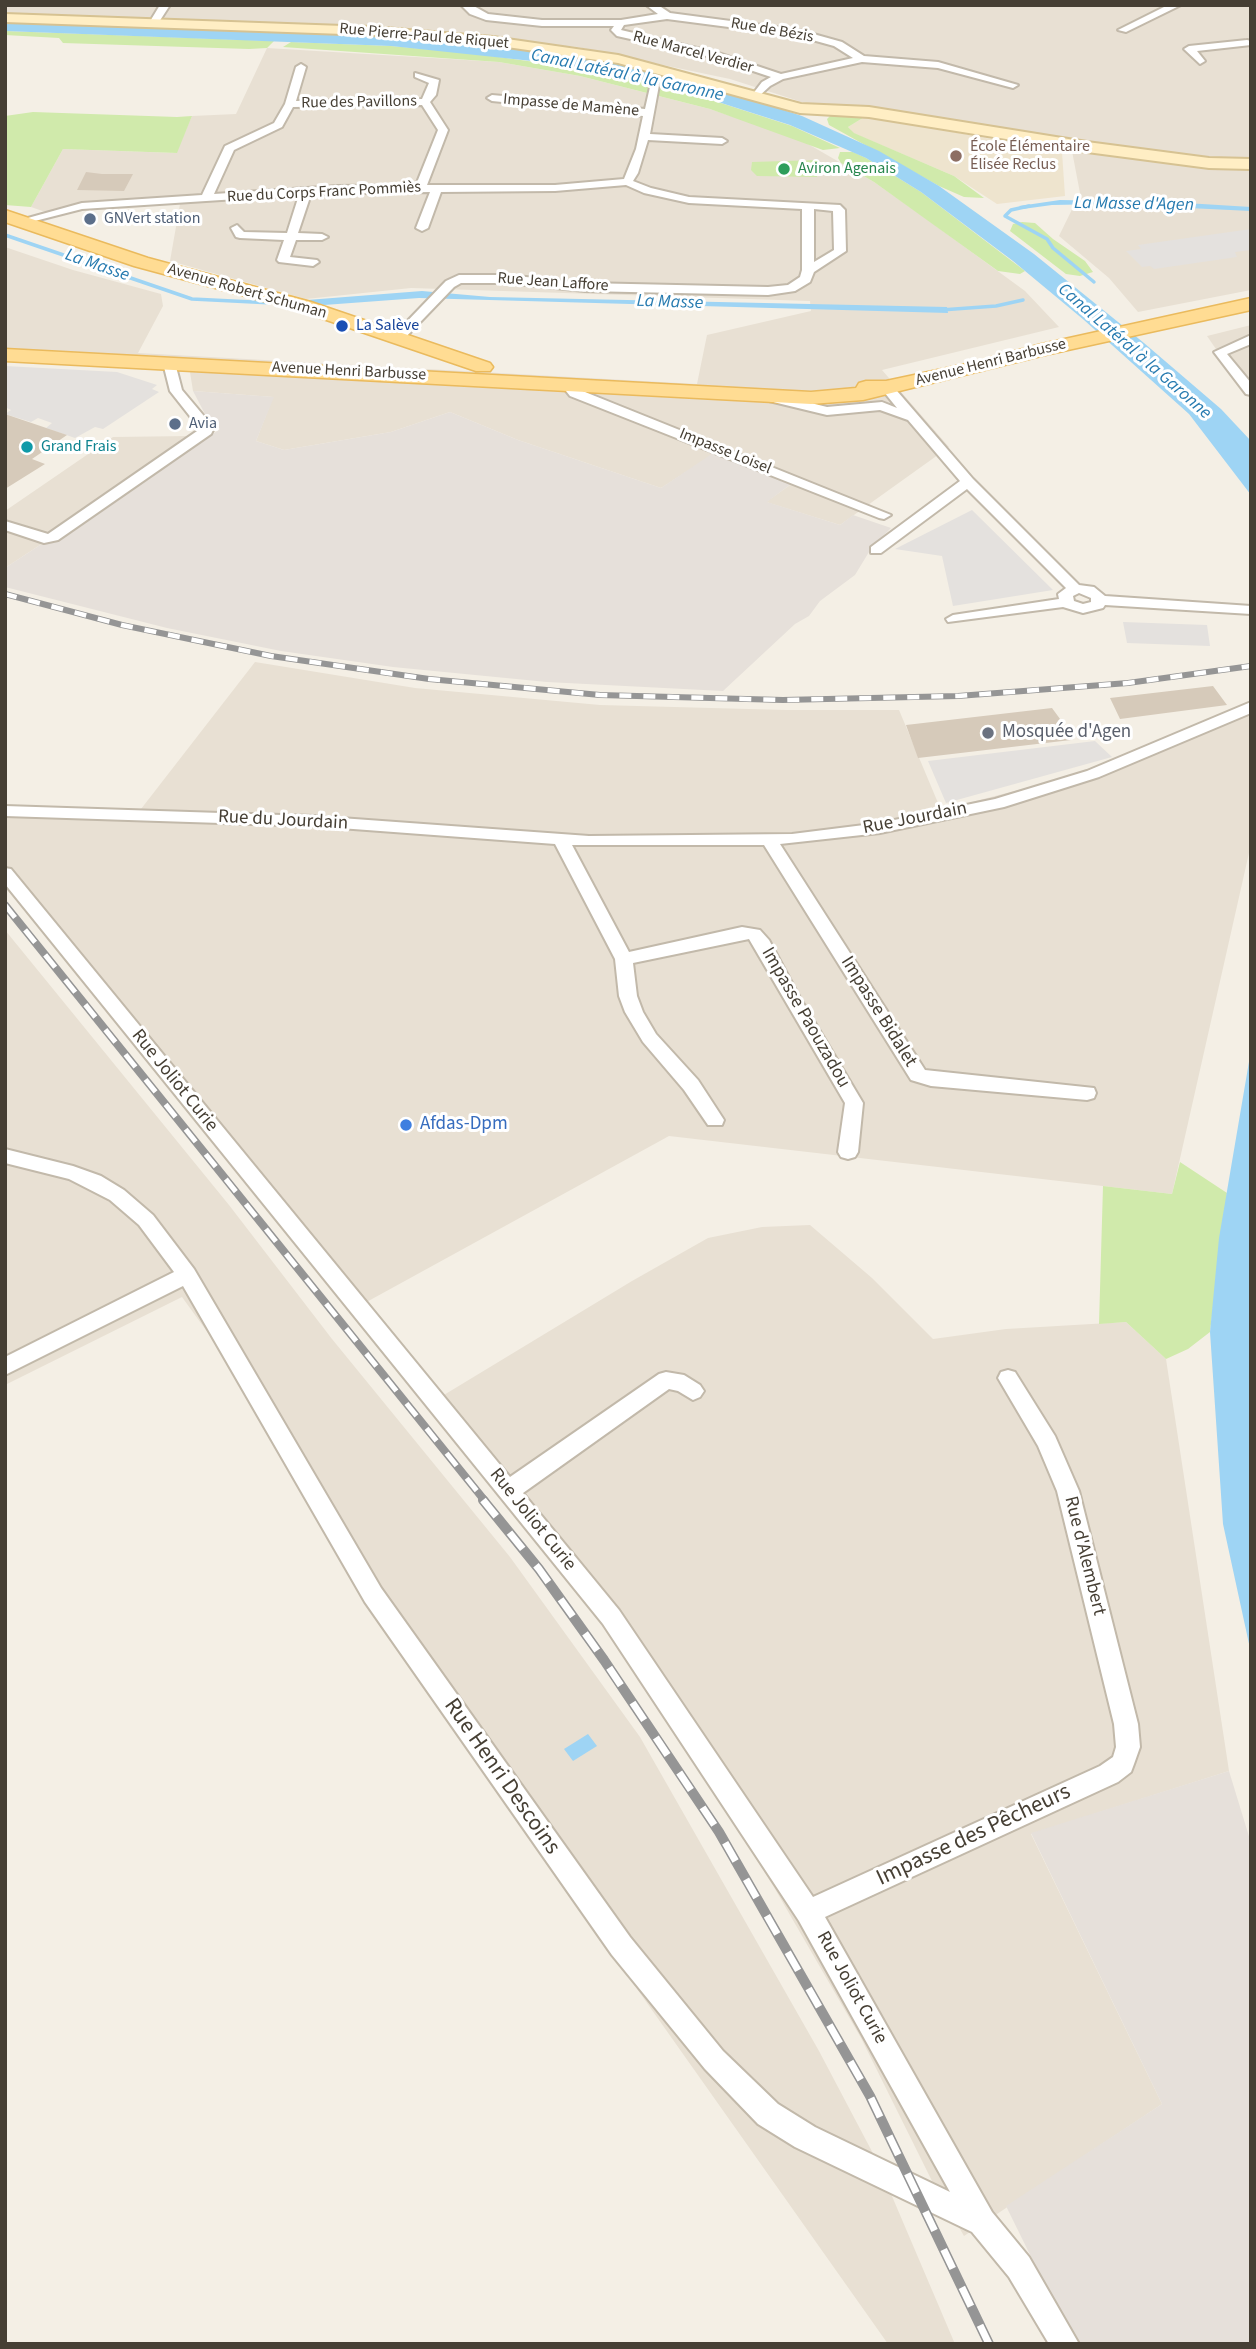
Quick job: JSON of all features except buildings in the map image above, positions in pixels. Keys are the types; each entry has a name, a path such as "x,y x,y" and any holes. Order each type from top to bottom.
{"main road":[{"name":"Avenue Robert Schuman","path":"14,218 141,262 268,295 331,316 404,342 471,373"},
{"name":"Avenue Henri Barbusse","path":"5,355 385,373 471,373 527,382 830,399 870,393 1095,338 1251,304"},
{"path":"385,373 402,356 404,342"},
{"name":"Avenue Henri Barbusse","path":"693,391 708,389 809,392 887,387"},
{"path":"776,397 809,392"}],"street":[{"path":"154,23 165,5"},
{"path":"466,5 473,12 486,17 621,28"},
{"name":"Rue de Bézis","path":"651,5 667,16 799,33 838,44 862,59"},
{"path":"1123,30 1176,5"},
{"name":"Rue Marcel Verdier","path":"621,28 667,16"},
{"name":"Rue Pierre-Paul de Riquet","path":"5,18 372,31 493,41 618,59 800,108 869,112 1087,147 1199,162 1251,164"},
{"name":"Rue Marcel Verdier","path":"621,28 780,77"},
{"path":"1200,61 1189,49 1250,43"},
{"path":"862,59 938,65 1013,85"},
{"name":"Rue de Bézis","path":"757,95 766,84 780,77 862,59"},
{"path":"290,104 302,67"},
{"path":"419,75 435,82 431,96 425,102"},
{"path":"655,87 633,173 627,181 648,191 689,201 831,206 839,209 840,251 827,259 808,255"},
{"name":"Impasse de Mamène","path":"492,98 650,113"},
{"name":"Rue des Pavillons","path":"206,199 229,148 278,125 290,104 425,102 440,121 443,130 420,188"},
{"name":"Impasse de Mamène","path":"643,137 722,141"},
{"name":"Rue du Corps Franc Pommiès","path":"14,218 82,206 306,192 420,188 555,188 627,181"},
{"path":"422,228 437,188"},
{"path":"306,192 283,260 313,262"},
{"path":"808,206 808,270"},
{"path":"237,228 240,234 322,237"},
{"name":"Rue Jean Laffore","path":"404,342 430,305 450,284 459,279 491,278 585,287 768,291 800,284 806,279 808,270 827,259"},
{"path":"1250,389 1220,352 1251,340"},
{"path":"5,525 44,539 53,537 206,431 207,428 176,391 169,363"},
{"name":"Impasse Loisel","path":"573,385 572,391 575,393 884,515"},
{"path":"887,387 968,482 1075,589"},
{"path":"776,397 827,411 882,406 914,421"},
{"path":"876,550 968,482"},
{"path":"1066,602 1065,594 1075,589 1089,590 1100,600 1251,610"},
{"path":"953,619 1048,607 1066,602 1077,608 1089,609 1098,605 1100,600"},
{"name":"Rue Jourdain","path":"561,839 769,840 880,828 998,803 1093,774 1251,707"},
{"name":"Rue du Jourdain","path":"5,811 313,821 561,839"},
{"path":"561,839 624,959 628,996 634,1012 649,1038 691,1085 715,1120"},
{"name":"Impasse Bidalet","path":"769,840 918,1075 931,1079 1087,1093"},
{"name":"Rue Joliot Curie","path":"5,873 611,1617 808,1912 982,2222"},
{"name":"Impasse Paouzadou","path":"624,959 742,933 754,934 763,944 790,996 854,1103 848,1152"},
{"name":"Rue Henri Descoins","path":"5,1156 73,1172 117,1195 146,1220 187,1275 373,1595 621,1947 714,2060 768,2114 805,2137 982,2222 1019,2267 1065,2344"},
{"path":"5,1367 187,1275"},
{"name":"Rue d'Alembert","path":"1008,1378 1048,1442 1068,1491 1126,1724 1128,1747"},
{"path":"508,1491 666,1380 684,1383 693,1391"},
{"name":"Impasse des Pêcheurs","path":"808,1912 1109,1773 1122,1764 1128,1747"}],"shaded area":[{"path":"5,5 1251,5 1251,290 1138,312 1109,278 1059,236 1080,193 1072,151 805,103 730,79 577,47 333,26 5,14"},
{"path":"267,48 499,62 580,76 710,109 801,140 874,182 921,215 1025,291 1059,327 882,370 949,447 840,525 766,502 790,485 714,454 661,488 518,440 450,412 391,432 284,450 256,441 273,397 193,391 190,372 5,361 5,247 73,270 161,294 163,306 138,353 697,384 707,335 811,311 810,301 411,288 306,299 170,261 180,204 95,209 54,215 31,207 63,149 176,153 192,116 236,114"},
{"path":"866,116 1062,152 1065,196 997,204 954,176 853,133 848,127"},
{"path":"1251,229 1251,250 1235,252 1237,257 1154,269 1150,266 1142,267 1126,251 1141,249 1138,245"},
{"path":"1251,325 1251,400 1207,336"},
{"path":"5,366 117,372 157,385 152,389 159,392 103,429 95,427 75,438 46,428 52,423 38,418 31,422 5,414 11,410 5,407"},
{"path":"193,391 274,397 256,441 284,450 391,432 450,412 518,440 661,488 713,453 791,484 767,502 840,525 853,515 891,528 872,547 855,575 820,601 809,616 795,624 723,691 547,682 393,667 281,651 167,628 5,587 5,568 40,545 60,540 220,429 205,414"},
{"path":"113,437 206,438 60,540 40,545 5,568 5,511"},
{"path":"972,510 1053,590 953,606 942,556 895,549"},
{"path":"1123,622 1207,625 1210,646 1127,643"},
{"path":"255,662 415,688 600,705 899,710 941,810 1076,775 1147,746 1251,712 1251,844 1172,1194 669,1136 352,1310 5,887 5,805 141,809"},
{"path":"1095,741 1112,757 946,803 928,761"},
{"path":"5,930 510,1557 640,1737 819,2051 877,2161 955,2344 888,2344 372,1614 234,1369 182,1297 5,1385"},
{"path":"810,1225 872,1278 933,1339 1006,1329 1126,1322 1166,1359 1229,1771 1031,1834 1162,2104 964,2236 932,2181 861,2038 775,1889 684,1743 594,1613 429,1404 708,1238 762,1227"},
{"path":"1229,1771 1251,1843 1251,2344 1074,2344 1006,2206 1162,2104 1031,1833"}],"green space":[{"path":"5,31 274,41 267,48 249,49 63,43 59,38 5,35"},
{"path":"291,42 391,46 470,53 607,72 690,93 792,126 840,148 823,150 710,109 580,76 499,62 283,47"},
{"path":"33,112 192,116 177,153 63,149 31,207 5,205 5,116"},
{"path":"830,116 866,116 848,127 854,133 954,176 984,198 964,197 939,186 829,125 827,119"},
{"path":"840,152 853,152 866,158 921,192 1025,271 1020,274 998,271 874,182 841,163 838,158"},
{"name":"Aviron Agenais","path":"818,160 817,177 757,176 751,170 752,162"},
{"path":"1035,223 1085,261 1093,272 1080,276 1066,274 1010,231 1013,224"},
{"path":"1180,1162 1227,1193 1210,1332 1188,1349 1166,1359 1126,1322 1099,1324 1103,1186 1172,1194"}],"water":[{"name":"Canal Latéral à la Garonne","path":"5,21 282,31 482,43 620,64 714,87 802,116 879,151 939,186 1034,254 1144,343 1221,409 1251,441 1251,495 1189,414 1013,261 921,192 866,158 790,125 690,93 607,72 551,63 391,46 5,31"},
{"path":"1060,200 1169,202 1251,207 1251,211 1105,204 1052,205 1023,209 1019,206"},
{"path":"422,291 490,297 947,307 948,313 419,298 324,305 307,300"},
{"path":"1251,1050 1251,1653 1223,1524 1210,1332 1219,1238"},
{"path":"588,1734 597,1746 573,1761 564,1749"}],"waterway":[{"name":"La Masse d'Agen","path":"1029,206 1011,210 1005,216 1047,239 1053,248 1094,282"},
{"name":"La Masse","path":"5,235 192,299 273,303"},
{"name":"La Masse","path":"941,310 996,306 1023,300"}],"railway":[{"path":"5,594 122,625 271,656 429,679 600,695 783,700 958,696 1128,683 1251,666"},
{"path":"5,905 485,1501"},
{"path":"483,1500 539,1569 604,1660 719,1832 870,2096 989,2344"}],"place":[{"name":"École Élémentaire Élisée Reclus","path":"956,156"},
{"name":"Aviron Agenais","path":"784,169"},
{"name":"GNVert station","path":"90,219"},
{"name":"La Salève","path":"342,326"},
{"name":"Avia","path":"175,424"},
{"name":"Grand Frais","path":"27,447"},
{"name":"Mosquée d'Agen","path":"988,733"},
{"name":"Afdas-Dpm","path":"406,1125"}]}
